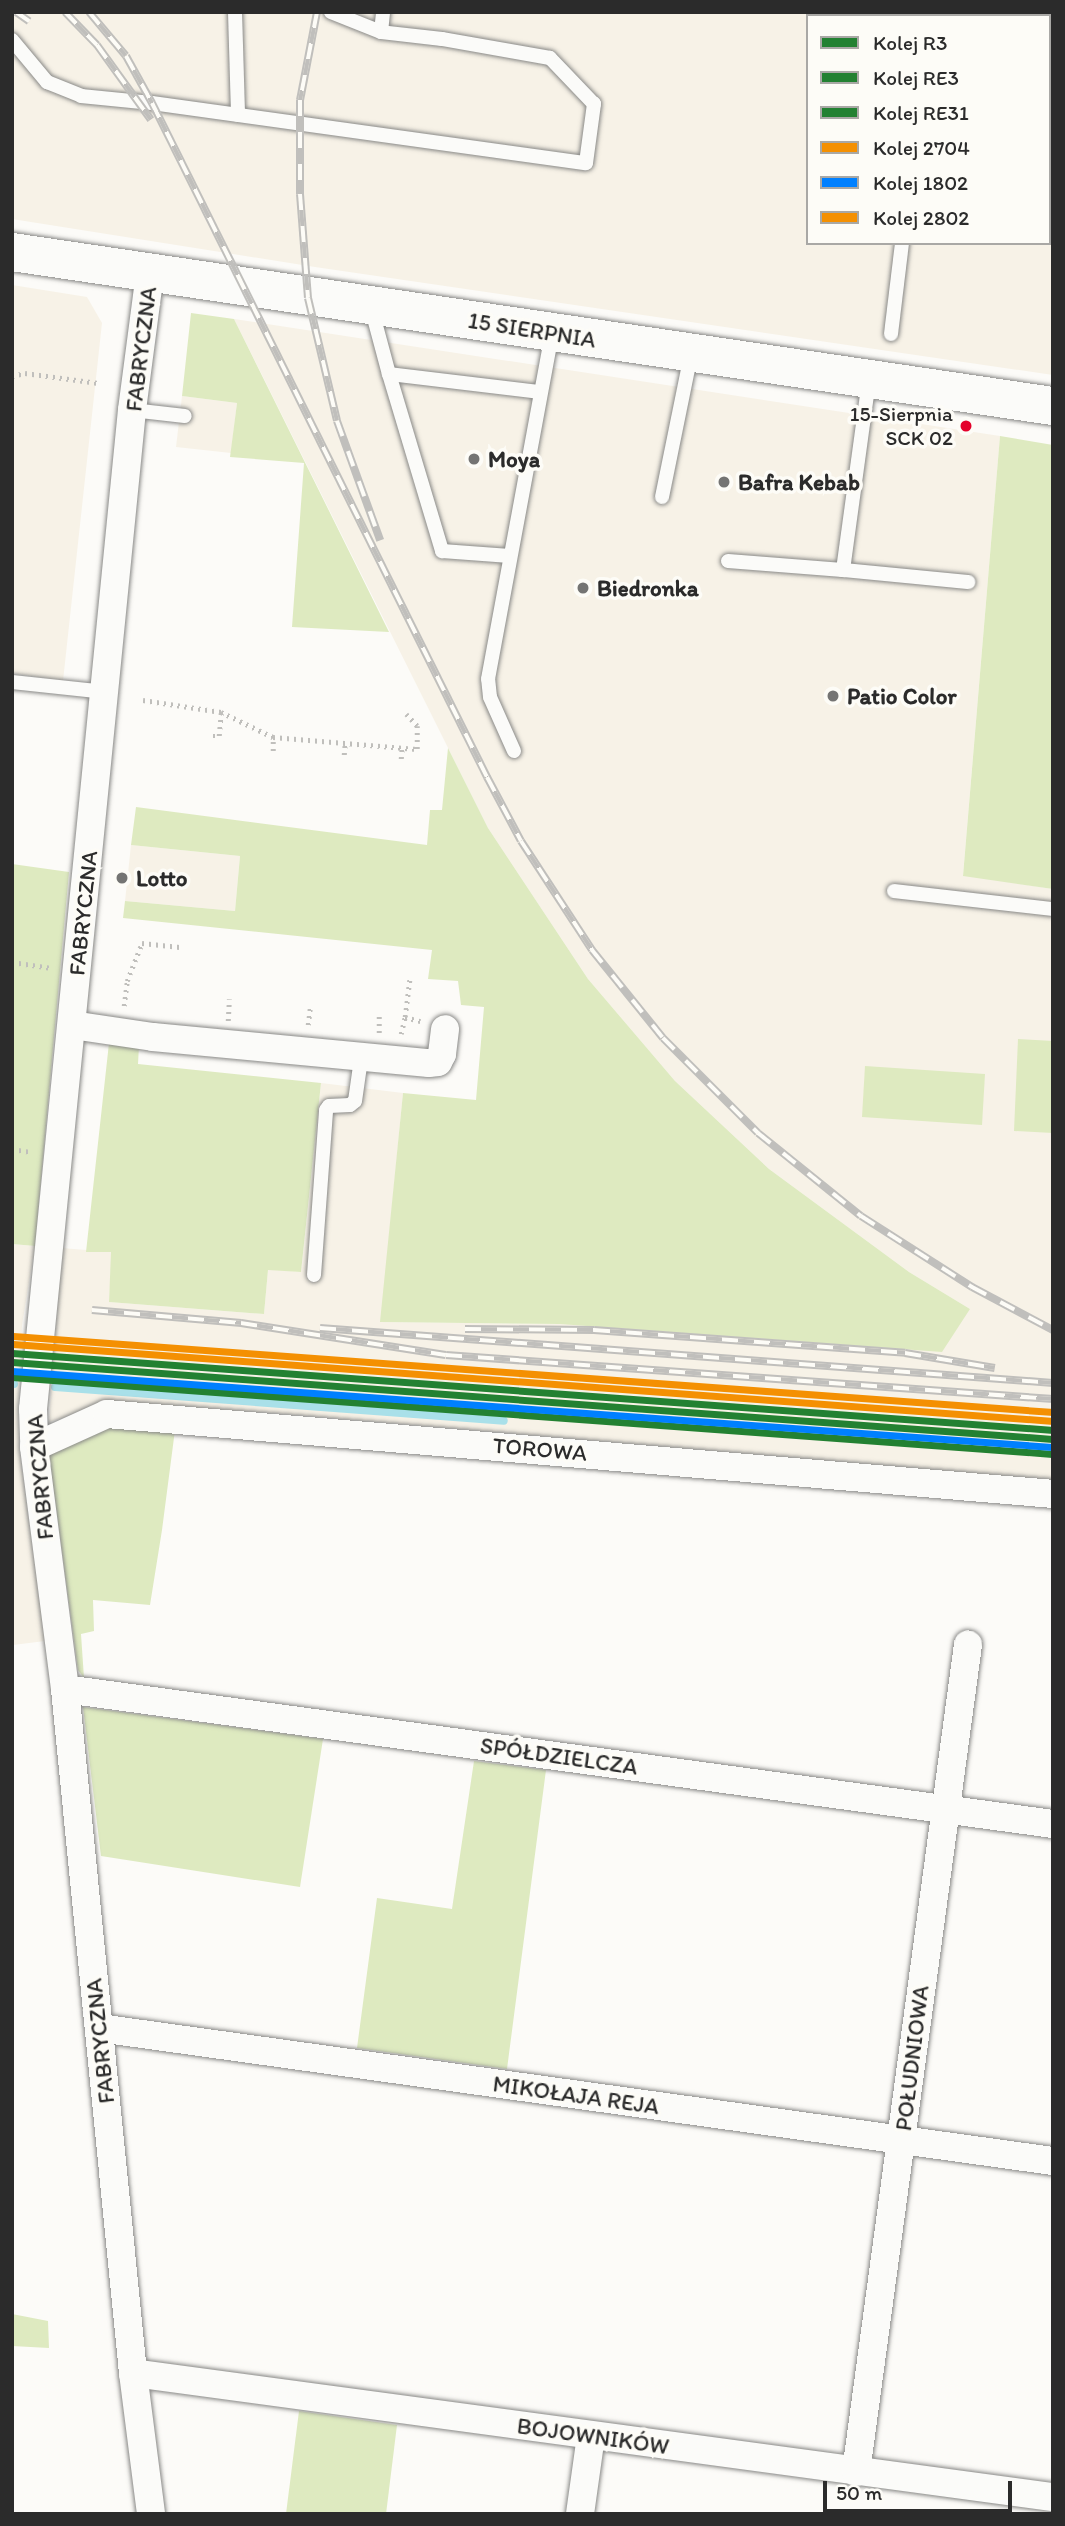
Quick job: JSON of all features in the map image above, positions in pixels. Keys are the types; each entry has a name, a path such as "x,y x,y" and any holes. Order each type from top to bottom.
{"main road":[{"name":"15 SIERPNIA","path":"12,252 1053,406"}],"street":[{"name":"FABRYCZNA","path":"150,273 132,410 36,1362 34,1447 65,1689 133,2373 151,2514"},
{"path":"72,1025 153,1037 361,1059 438,1062 442,1054 445,1029"},
{"name":"TOROWA","path":"34,1447 107,1414 1053,1494"},
{"name":"POŁUDNIOWA","path":"856,2472 968,1645"},
{"name":"SPÓŁDZIELCZA","path":"65,1689 1053,1824"},
{"name":"MIKOŁAJA REJA","path":"99,2028 1053,2161"},
{"name":"BOJOWNIKÓW","path":"133,2373 591,2437 1053,2497"},
{"path":"580,2514 591,2437"}],"lane":[{"path":"235,12 238,115"},
{"path":"12,40 47,82 81,96 586,163 594,104 550,58 442,39 381,32 331,12"},
{"path":"381,32 383,12"},
{"path":"891,334 902,245"},
{"path":"371,306 442,551 510,556"},
{"path":"514,751 488,687 552,334"},
{"path":"662,497 691,353"},
{"path":"389,374 540,392"},
{"path":"843,570 869,379"},
{"path":"132,410 185,416"},
{"path":"727,561 968,582"},
{"path":"12,682 105,692"},
{"path":"894,891 1053,909"},
{"path":"314,1275 327,1110 329,1106 350,1105 355,1101 361,1059"}],"path":[{"path":"12,376 25,373 98,383"},
{"path":"143,700 221,712 253,730 273,737 418,749 417,726 406,713"},
{"path":"213,736 219,736 221,712"},
{"path":"273,737 273,751"},
{"path":"344,755 345,743"},
{"path":"401,760 402,748"},
{"path":"122,1017 127,981 142,943 180,947"},
{"path":"12,962 77,970"},
{"path":"405,1017 410,976"},
{"path":"228,1022 229,999"},
{"path":"308,1026 310,1008"},
{"path":"379,1015 379,1034"}],"shaded area":[{"path":"12,12 1053,12 1053,375 315,267 12,219"},
{"path":"12,285 87,297 102,323 63,681 12,673"},
{"path":"234,319 1000,436 963,875 1053,889 1053,1480 274,1413 109,1405 49,1422 61,1248 112,1252 109,1302 264,1314 268,1269 301,1272 321,1083 403,1093 381,1322 560,1324 970,1309 909,1272 769,1169 675,1081 588,979 488,828"},
{"path":"182,396 237,403 231,453 176,447"},
{"path":"131,845 240,856 235,911 125,901"},
{"path":"12,1244 35,1246 22,1325 18,1411 19,1447 45,1641 13,1645"}],"green space":[{"path":"191,313 234,319 389,632 292,627 304,463 230,457 237,403 182,396"},
{"path":"1000,436 1053,445 1053,889 963,876"},
{"path":"448,748 488,828 588,979 675,1081 769,1169 909,1272 970,1309 942,1352 560,1324 380,1322 403,1093 476,1100 484,1007 461,1005 458,981 428,979 432,950 123,918 125,901 235,911 240,856 131,845 136,807 427,845 430,810 442,810"},
{"path":"12,864 69,872 35,1246 12,1244"},
{"path":"1018,1039 1053,1041 1053,1133 1014,1131"},
{"path":"109,1043 139,1046 138,1064 321,1083 301,1272 268,1270 264,1314 109,1302 111,1252 86,1252"},
{"path":"865,1066 985,1074 982,1125 862,1117"},
{"path":"116,1424 175,1430 150,1605 93,1600 94,1631 81,1634 84,1678 78,1670 49,1456 57,1448"},
{"path":"83,1707 323,1739 300,1887 101,1856"},
{"path":"474,1761 546,1770 507,2069 357,2048 377,1898 452,1909"},
{"path":"12,2314 48,2321 49,2348 12,2346"},
{"path":"299,2411 397,2425 386,2514 286,2514"}],"waterway":[{"path":"55,1387 504,1421"}],"railway":[{"path":"16,12 29,21"},
{"path":"65,12 97,45 151,120"},
{"path":"89,12 126,56 152,103 487,777 521,841 592,950 663,1038 758,1133 861,1216 972,1287 1053,1330"},
{"path":"317,12 300,100 300,194 308,298 337,421 380,540"},
{"path":"92,1310 241,1323 446,1355 1053,1399"},
{"path":"320,1328 1053,1383"},
{"path":"465,1329 594,1330 905,1353 995,1368"}],"rail line":[{"name":"2802","path":"13,1336 1053,1412"},
{"name":"2704","path":"13,1344 1053,1421"},
{"name":"R3","path":"12,1353 1053,1430"},
{"name":"RE31","path":"12,1362 1052,1439"},
{"name":"1802","path":"12,1371 1052,1447"},
{"name":"RE3","path":"12,1377 1052,1454"}],"place":[{"name":"15-Sierpnia SCK 02","path":"966,426"},
{"name":"Moya","path":"474,459"},
{"name":"Bafra Kebab","path":"724,482"},
{"name":"Biedronka","path":"583,588"},
{"name":"Patio Color","path":"833,696"},
{"name":"Lotto","path":"122,878"}]}
